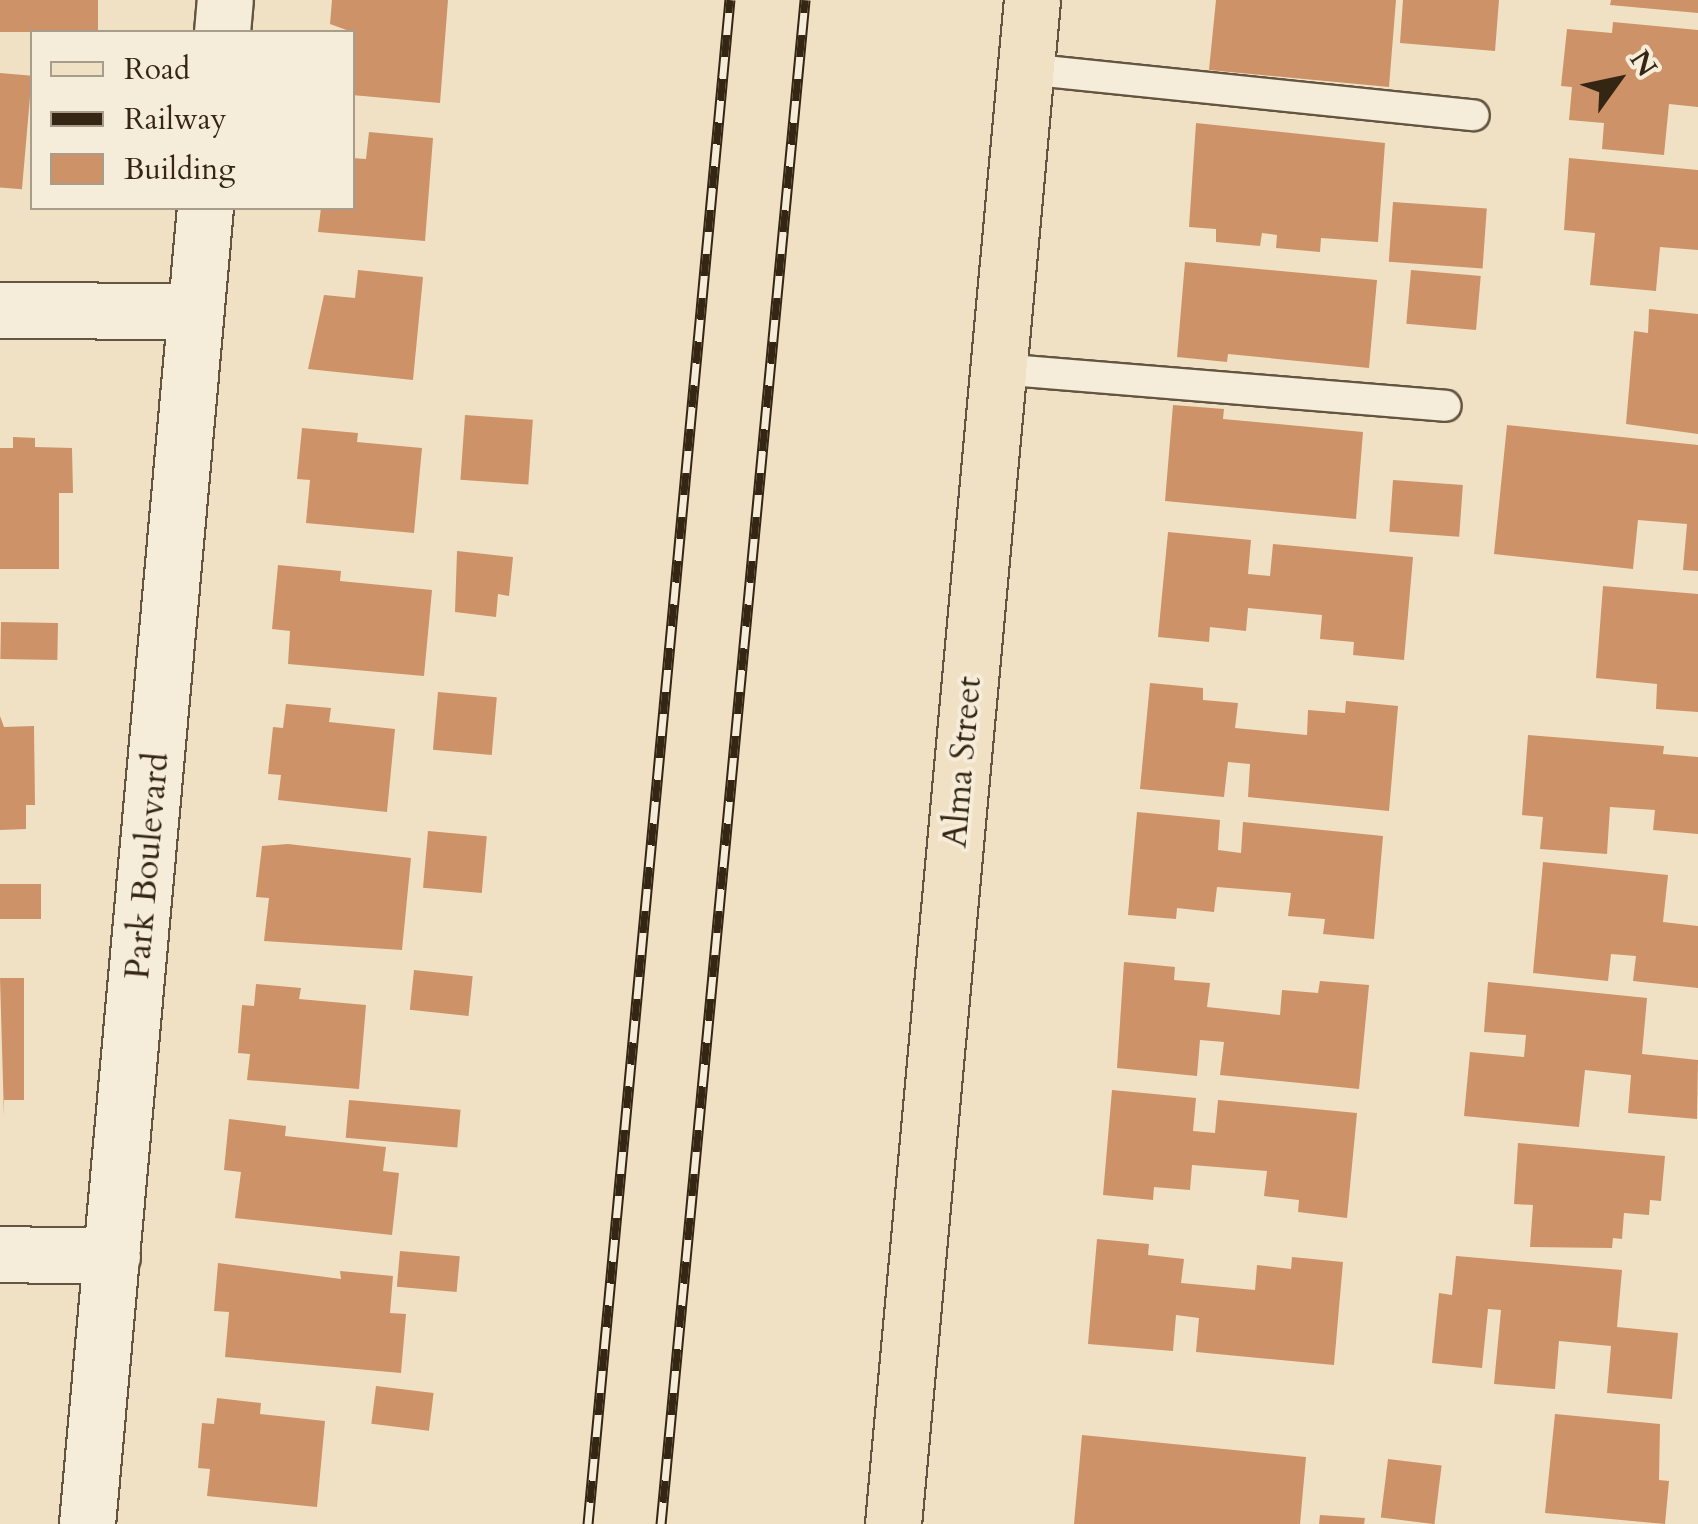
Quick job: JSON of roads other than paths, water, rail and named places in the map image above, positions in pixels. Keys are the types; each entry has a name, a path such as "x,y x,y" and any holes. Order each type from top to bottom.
{"main road":[{"name":"Alma Street","path":"893,1524 1032,0"}],"street":[{"path":"222,30 225,0"},
{"name":"Park Boulevard","path":"87,1524 206,210"},
{"path":"0,310 196,311"},
{"path":"0,1254 112,1256"}],"lane":[{"path":"1026,69 1474,115"},
{"path":"998,369 1445,406"}],"railway":[{"path":"588,1524 730,0"},
{"path":"661,1524 805,0"}]}
